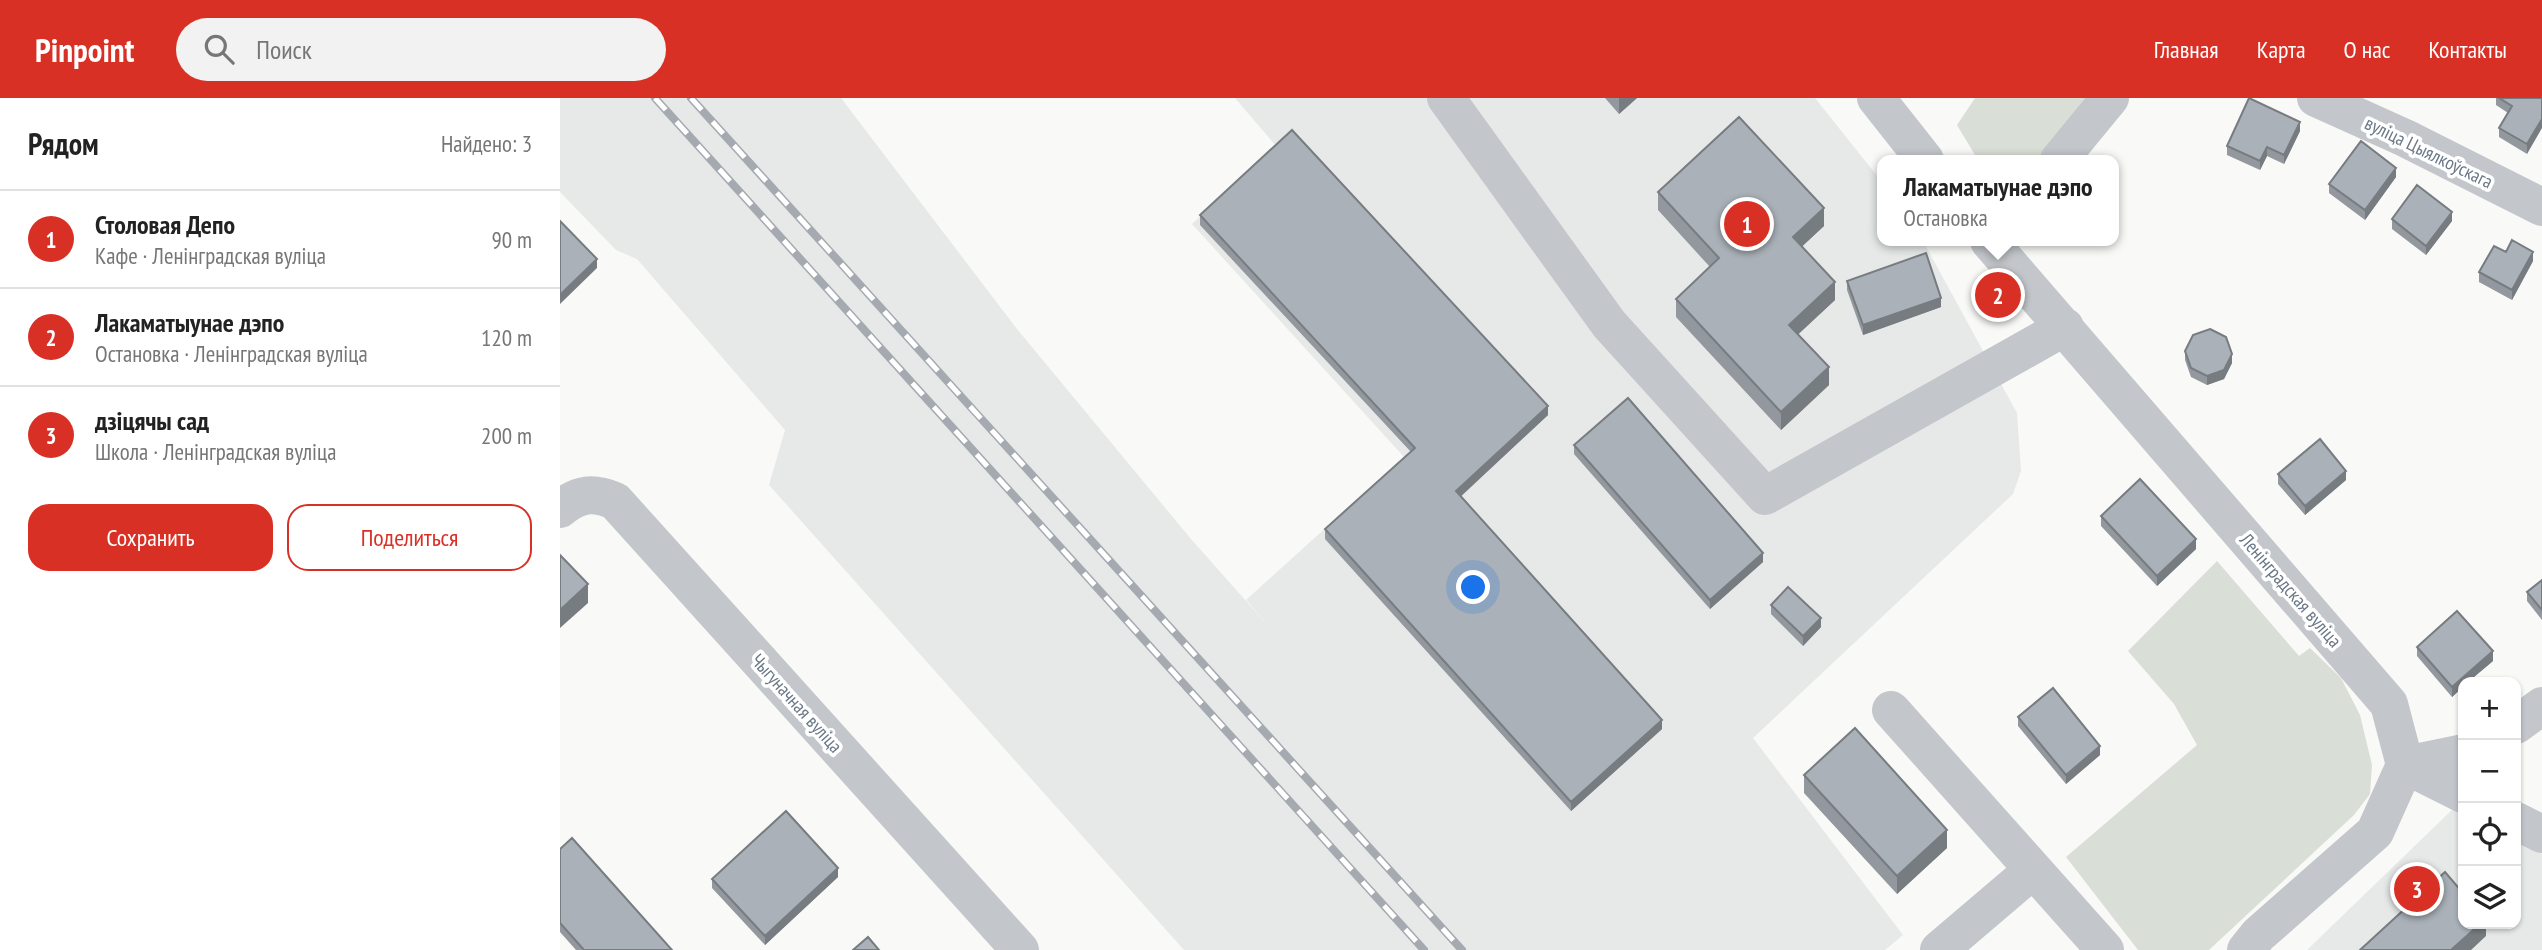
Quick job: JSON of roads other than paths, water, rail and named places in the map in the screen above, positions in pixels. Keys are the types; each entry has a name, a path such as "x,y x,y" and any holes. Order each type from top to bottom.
{"street":[{"path":"1446,98 1609,324 1765,496 2065,327"},
{"path":"1876,98 1921,155"},
{"path":"2063,155 2110,98"},
{"name":"вуліца Цыялкоўскага","path":"2316,98 2405,138 2542,207"},
{"name":"Ленінградская вуліца","path":"1993,246 2389,704 2405,765"},
{"name":"Чыгуначная вуліца","path":"560,509 572,499 595,493 615,501 1020,950"},
{"path":"2521,721 2542,706"},
{"path":"1891,709 2105,950"},
{"path":"2405,765 2458,754"},
{"path":"2405,765 2458,792"},
{"path":"2246,950 2258,935 2375,832 2405,765"},
{"path":"2521,824 2542,834"},
{"path":"1939,950 2033,870"}],"railway":[{"path":"655,98 1424,950"},
{"path":"691,98 1462,950"}],"place":[{"name":"Столовая Депо","path":"1747,224"},
{"name":"Лакаматыунае дэпо","path":"1998,295"},
{"name":"дзіцячы сад","path":"2417,889"}]}
